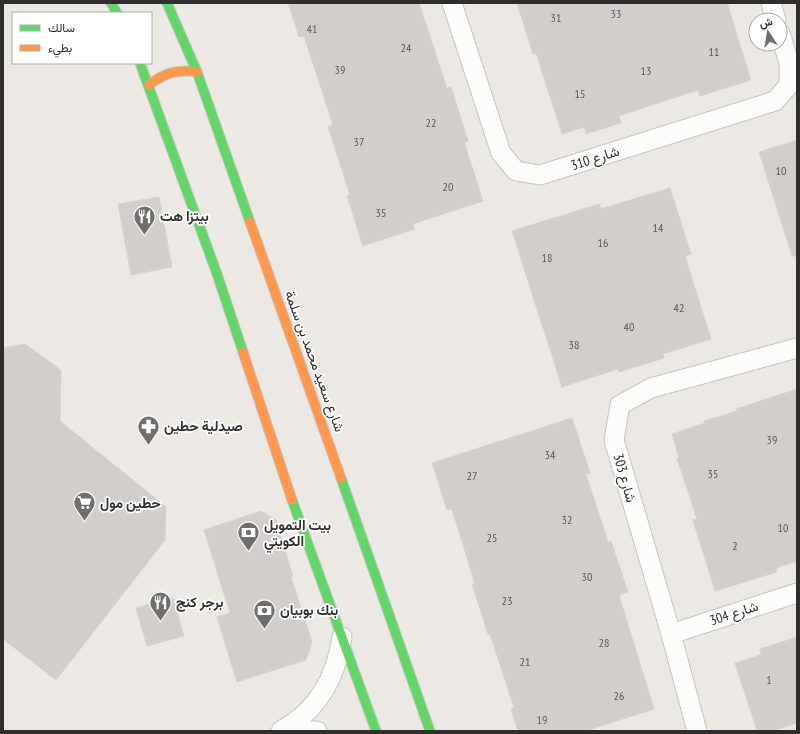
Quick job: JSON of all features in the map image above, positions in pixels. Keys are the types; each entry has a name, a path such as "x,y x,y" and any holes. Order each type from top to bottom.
{"street":[{"path":"111,3 116,12"},
{"name":"شارع سعيد محمد بن سلمة","path":"167,3 197,72 430,731"},
{"name":"شارع 310","path":"452,3 501,153 516,171 540,175 775,101 789,85 789,63 786,52"},
{"path":"140,64 150,86 217,274 281,469 376,731"},
{"path":"150,86 158,78 168,72 188,70 197,72"},
{"name":"شارع 303","path":"697,731 671,634 614,440 620,405 651,388 797,348"},
{"name":"شارع 304","path":"671,634 797,593"},
{"path":"281,731 304,714 316,702 326,687 334,671 342,637"},
{"path":"294,731 317,731"}],"building":[{"path":"288,3 419,3 447,88 451,87 468,141 464,142 483,201 413,224 415,229 363,246 347,196 350,195 328,127 333,125 304,36 299,37"},
{"path":"517,3 727,3 751,80 700,96 698,90 619,116 621,123 586,134 584,127 562,134 536,53 533,54"},
{"path":"797,140 797,256 792,256 759,152"},
{"path":"670,188 691,254 685,256 711,339 663,354 664,358 619,372 618,369 562,387 512,231 599,204 601,209"},
{"name":"بيتزا هت","path":"159,197 172,267 131,275 118,204"},
{"name":"حطين مول","path":"25,344 61,370 60,421 166,507 165,540 56,680 3,639 3,348"},
{"path":"797,389 797,561 776,568 777,572 715,591 693,520 697,519 677,459 679,458 672,434 705,423 704,421 737,411 736,409"},
{"path":"572,418 590,473 586,474 608,542 611,541 628,592 619,595 654,709 585,731 518,731 511,709 514,708 472,584 475,584 452,509 447,510 432,463"},
{"path":"261,511 276,520 293,577 291,577 312,642 306,660 237,682 217,617 230,613 204,530"},
{"name":"برجر كنج","path":"173,598 184,636 147,646 136,608"},
{"path":"797,637 797,723 773,731 757,731 735,663 761,655 760,649"}],"traffic: fast":[{"path":"111,3 116,12"},
{"path":"167,3 197,72 250,222"},
{"path":"140,64 217,274 243,352"},
{"path":"341,478 430,731"},
{"path":"292,500 376,731"}],"traffic: slow":[{"path":"149,85 160,77 172,73 184,71 197,72"},
{"path":"250,222 341,478"},
{"path":"243,352 292,500"}],"place":[{"name":"بيتزا هت","path":"145,236"},
{"name":"صيدلية حطين","path":"148,446"},
{"name":"حطين مول","path":"84,522"},
{"name":"بيت التمويل الكويتي","path":"249,552"},
{"name":"برجر كنج","path":"160,622"},
{"name":"بنك بوبيان","path":"264,630"}]}
